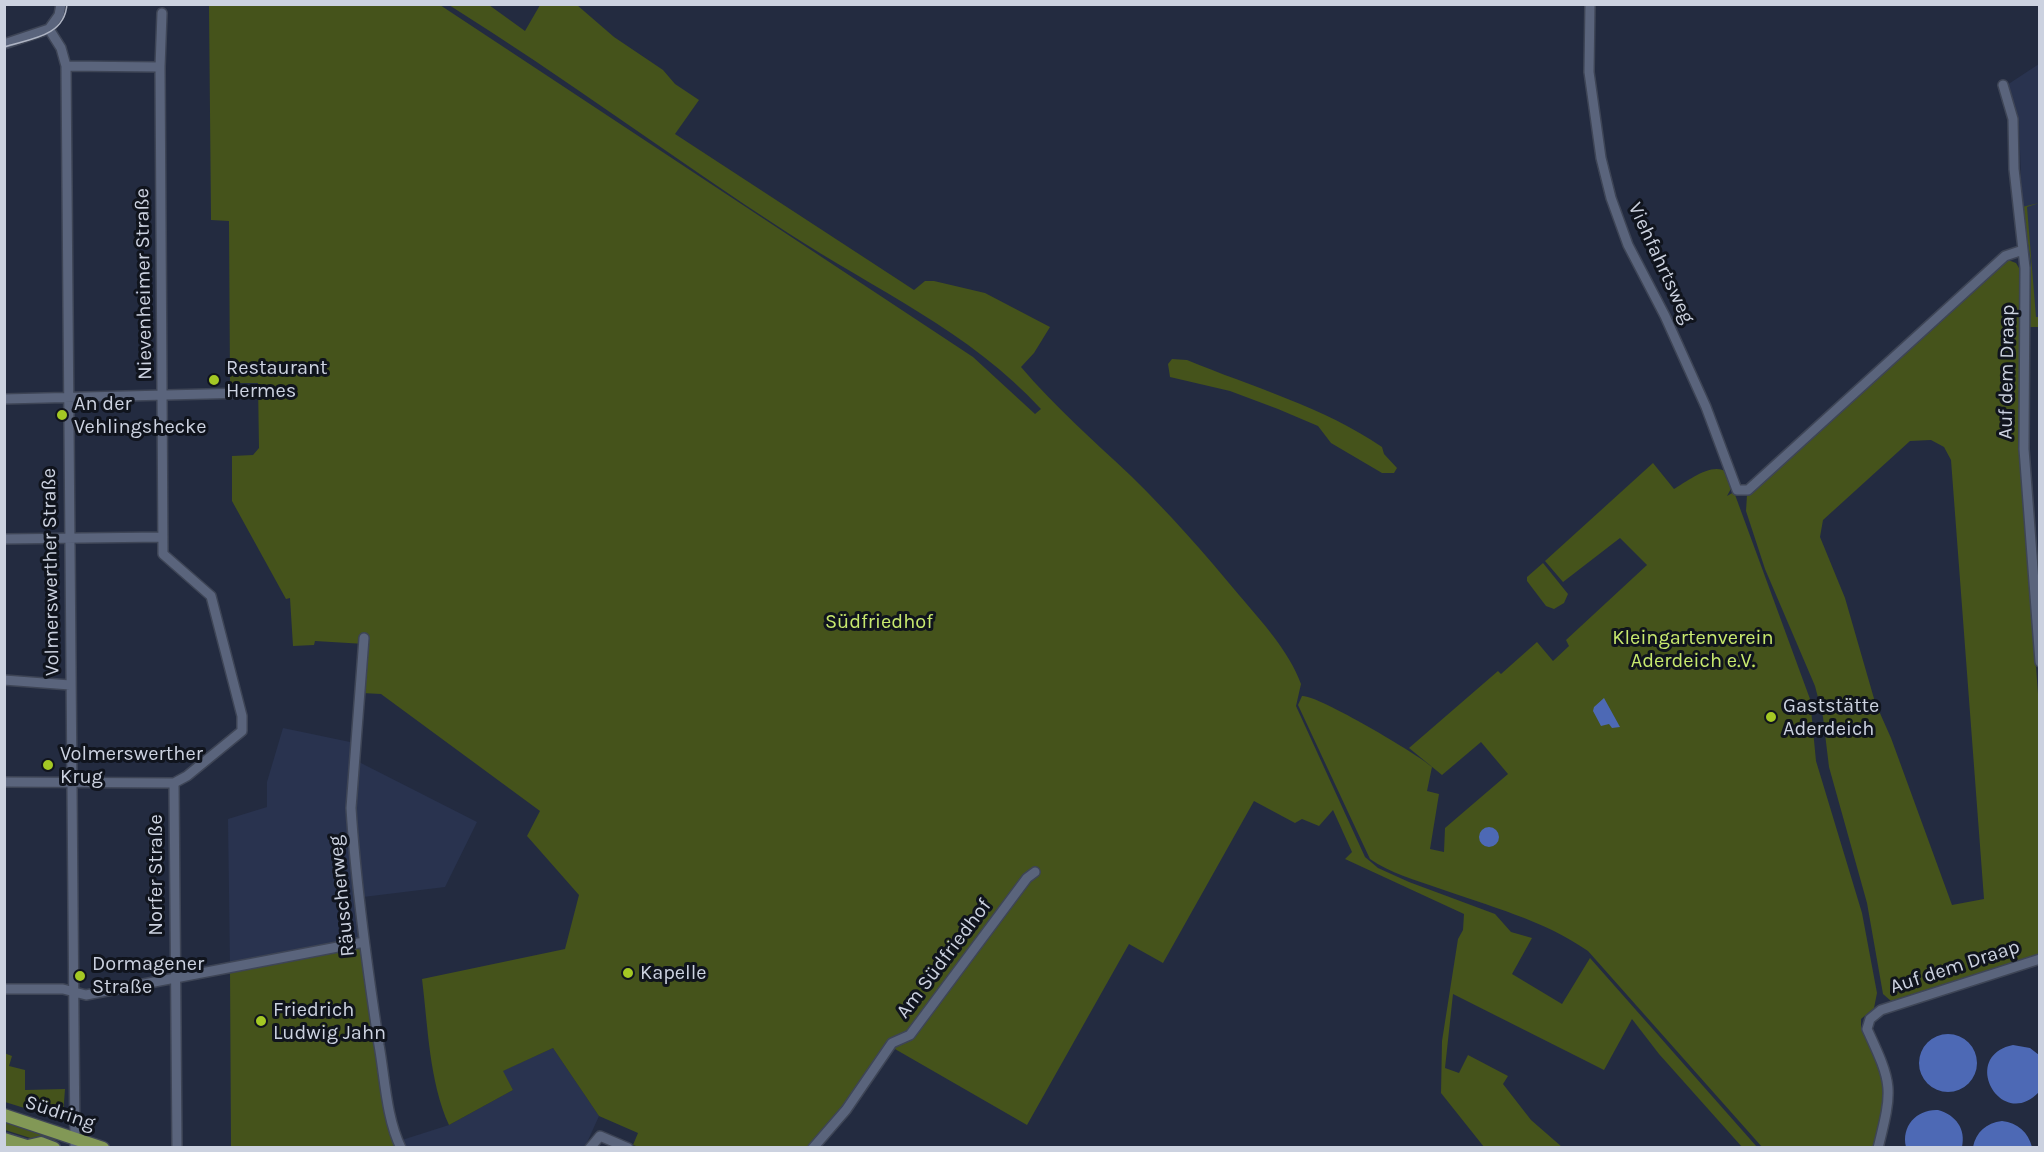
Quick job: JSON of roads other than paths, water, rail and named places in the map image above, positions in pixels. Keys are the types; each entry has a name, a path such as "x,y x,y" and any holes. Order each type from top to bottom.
{"main road":[{"name":"Südring","path":"4,1115 73,1144 103,1148"},
{"name":"Südring","path":"4,1139 31,1147 41,1143 54,1148"}],"street":[{"path":"4,44 49,29 59,15 61,4"},
{"name":"Viehfahrtsweg","path":"1590,4 1589,72 1601,158 1611,198 1628,245 1665,316 1706,407 1738,491 1748,490 2005,256 2023,250"},
{"name":"Nievenheimer Straße","path":"162,13 160,67 163,537"},
{"name":"Volmerswerther Straße","path":"49,29 62,48 66,66 67,397 74,992 73,1144"},
{"path":"66,66 160,67"},
{"name":"Auf dem Draap","path":"2003,85 2013,119 2014,169 2026,290 2024,449 2040,662"},
{"path":"4,399 247,393"},
{"path":"4,539 163,537 163,554 211,596 242,719 241,734 187,776 174,783 4,782"},
{"name":"Räuscherweg","path":"364,638 351,808 364,942 392,1122 401,1148"},
{"path":"4,680 70,685"},
{"name":"Norfer Straße","path":"174,783 177,1148"},
{"name":"Am Südfriedhof","path":"813,1148 846,1110 888,1048 897,1040 910,1035 1027,878 1035,872"},
{"path":"4,989 63,989 86,996 364,942"},
{"name":"Auf dem Draap","path":"1878,1148 1890,1094 1885,1068 1866,1027 1873,1015 1881,1010 2040,959"},
{"path":"590,1148 600,1136 628,1148"}],"water":[{"path":"1604,698 1620,727 1612,728 1609,724 1601,726 1593,711 1594,707"},
{"path":"1489,827 1496,830 1499,837 1496,844 1489,847 1482,844 1479,837 1482,830"},
{"path":"1942,1034 1954,1034 1969,1042 1977,1057 1977,1069 1969,1084 1954,1092 1942,1092 1927,1084 1919,1069 1919,1057 1927,1042"},
{"path":"2013,1045 2030,1048 2039,1055 2039,1092 2025,1102 2011,1103 2000,1098 1991,1088 1987,1075 1989,1063 1997,1052"},
{"path":"1938,1110 1955,1119 1961,1129 1962,1147 1906,1147 1906,1132 1912,1120 1923,1112"},
{"path":"2002,1121 2022,1129 2032,1147 1973,1147 1983,1129"}],"tram line":[{"path":"4,47 34,39 53,30 65,15 67,4"}],"place":[{"name":"Restaurant Hermes","path":"214,380"},
{"name":"An der Vehlingshecke","path":"62,415"},
{"name":"Gaststätte Aderdeich","path":"1771,717"},
{"name":"Volmerswerther Krug","path":"48,765"},
{"name":"Kapelle","path":"628,973"},
{"name":"Dormagener Straße","path":"80,976"},
{"name":"Friedrich Ludwig Jahn","path":"261,1021"}],"park label":[{"name":"Südfriedhof","path":"879,622"},
{"name":"Kleingartenverein Aderdeich e.V.","path":"1693,650"}]}
